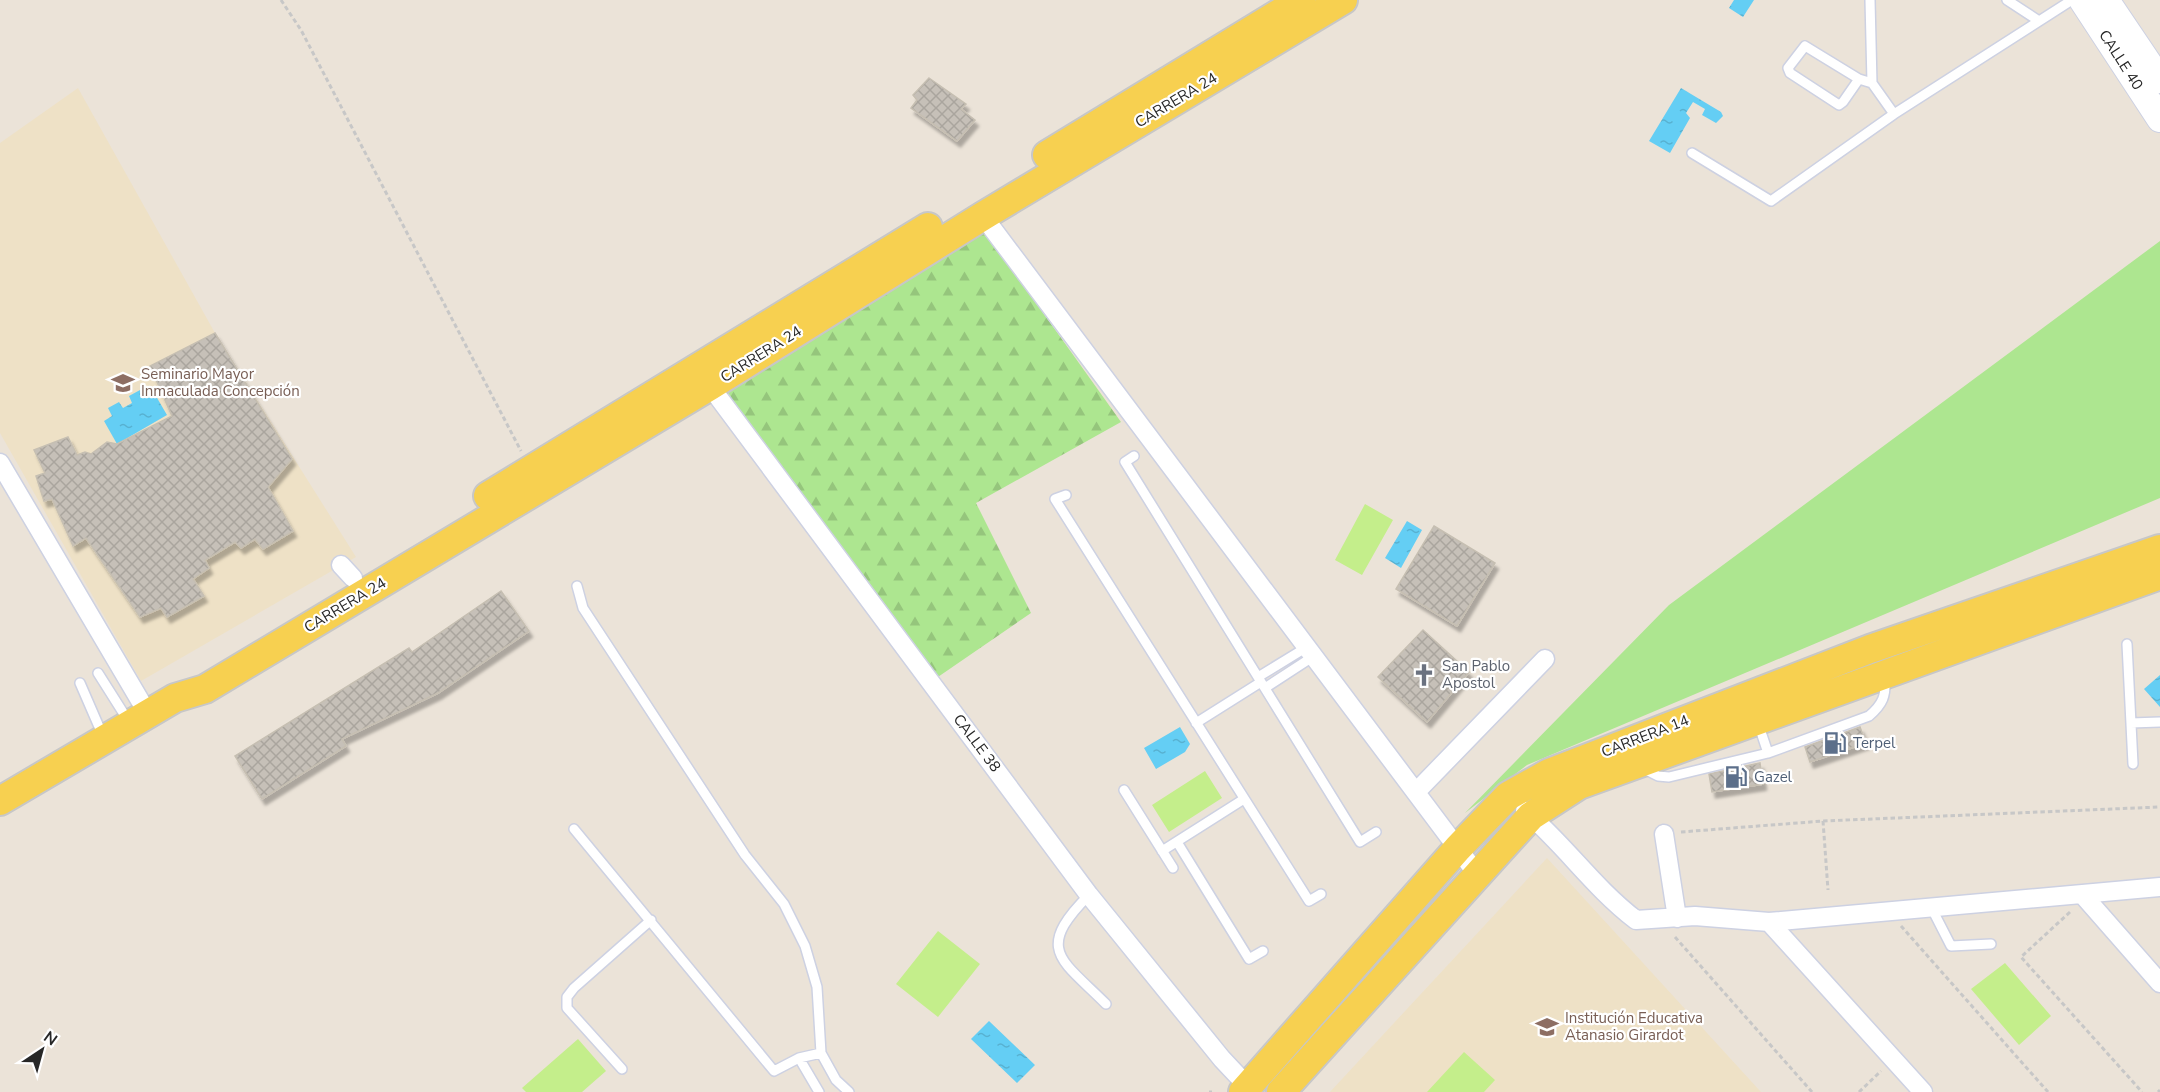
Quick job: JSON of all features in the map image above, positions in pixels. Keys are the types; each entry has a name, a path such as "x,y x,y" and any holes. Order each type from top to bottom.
{"main road":[{"name":"CARRERA 24","path":"353,579 710,386 977,209 1301,0"},
{"name":"CARRERA 24","path":"0,801 175,698 197,675 531,470 977,209 1342,0"},
{"name":"CALLE 40","path":"2082,0 2160,119"},
{"name":"CALLE 40","path":"2106,0 2160,80"},
{"name":"CARRERA 14","path":"1248,1090 1304,1046 1477,874 1531,816 1579,785 1757,720 1877,661 2160,549"},
{"name":"CARRERA 14","path":"1281,1092 1304,1046 1458,848 1508,796 1549,773 1877,661 2160,575"}],"street":[{"path":"977,209 1477,874"},
{"name":"CALLE 38","path":"710,386 1089,896 1248,1090"},
{"path":"0,463 139,719"},
{"path":"1416,792 1545,659"},
{"path":"1508,796 1569,852 1609,899 1636,920 1695,916 1769,922 1931,907 2079,900 2160,887"},
{"path":"1664,834 1677,918"},
{"path":"2079,900 2160,983"},
{"path":"1769,922 1923,1092"}],"lane":[{"path":"1870,0 1872,83 1894,114"},
{"path":"2007,0 2039,21"},
{"path":"1692,153 1771,201 1894,114 2072,0"},
{"path":"1859,79 1844,102 1839,105 1790,73 1788,68 1805,46 1859,79 1872,83"},
{"path":"1134,456 1125,462 1360,842 1376,832"},
{"path":"1066,495 1055,499 1309,901 1321,894"},
{"path":"577,586 583,608 589,618 745,855 784,904 805,946 817,987 821,1053 836,1080 849,1092"},
{"path":"2127,644 2133,764"},
{"path":"1196,723 1310,651"},
{"path":"1636,764 1650,773 1669,777 1768,753 1869,716 1881,705 1886,692 1877,661"},
{"path":"98,673 139,719"},
{"path":"80,683 105,740"},
{"path":"1757,720 1768,753"},
{"path":"2131,723 2160,722"},
{"path":"1124,790 1173,868"},
{"path":"1162,851 1244,799"},
{"path":"574,829 774,1071 799,1058 821,1053"},
{"path":"1177,842 1249,959 1263,951"},
{"path":"1089,896 1065,920 1058,935 1056,948 1065,962 1106,1004"},
{"path":"1931,907 1951,946 1991,944"},
{"path":"621,1069 567,1008 567,997 574,988 651,920"},
{"path":"799,1058 819,1092"}],"path":[{"path":"280,0 301,30 531,470"},
{"path":"1664,834 1823,821 2160,807"},
{"path":"1823,821 1828,890"},
{"path":"2079,900 2021,957 2142,1092"},
{"path":"1895,920 2048,1092"},
{"path":"1675,937 1812,1092"},
{"path":"1859,1092 1893,1059"}],"shaded area":[{"name":"Seminario Mayor Inmaculada Concepción","path":"78,88 215,333 356,557 141,681 0,433 0,143"},
{"name":"Institución Educativa Atanasio Girardot","path":"1547,858 1761,1092 1330,1092"}],"green space":[{"path":"982,227 1121,422 976,503 1031,613 935,679 720,389"},
{"path":"2160,241 2160,498 1527,765 1465,813 1669,605"},
{"path":"1365,504 1393,520 1362,575 1335,560"},
{"path":"1205,771 1222,798 1169,832 1152,805"},
{"path":"938,931 980,964 938,1017 896,984"},
{"path":"2005,963 2051,1016 2019,1045 1971,989"},
{"path":"578,1039 606,1071 582,1092 526,1092 522,1088"},
{"path":"1464,1052 1495,1080 1484,1092 1427,1092"}],"water":[{"path":"1734,0 1754,0 1743,17 1729,8"},
{"path":"1681,88 1721,112 1723,116 1716,123 1702,115 1705,109 1693,102 1686,113 1690,118 1670,153 1649,141"},
{"path":"140,390 144,396 153,391 167,415 117,444 104,421 112,416 108,408 119,402 123,408 132,403 129,396"},
{"path":"1407,521 1422,530 1401,568 1385,558"},
{"path":"2160,675 2160,707 2144,689"},
{"path":"1180,727 1190,744 1185,752 1156,769 1144,748"},
{"path":"989,1021 1035,1065 1017,1083 971,1039"}],"building":[{"path":"929,78 966,104 961,109 975,120 957,141 911,108 917,100 913,95"},
{"name":"Seminario Mayor Inmaculada Concepción","path":"215,333 292,459 268,487 293,531 263,549 255,539 241,548 235,542 205,560 209,568 193,579 204,596 167,617 161,608 140,617 86,538 73,546 52,499 44,501 36,476 45,473 34,450 68,437 77,455 85,452 91,454 107,442 117,444 172,416 150,366"},
{"path":"1434,526 1495,563 1457,626 1396,589"},
{"path":"501,591 529,631 438,693 342,739 346,746 262,799 235,756 409,648 412,652"},
{"name":"San Pablo Apostol","path":"1423,630 1469,672 1427,722 1378,677"},
{"name":"Terpel","path":"1860,727 1866,743 1810,762 1805,747"},
{"name":"Gazel","path":"1760,763 1763,784 1712,792 1709,774"}],"place":[{"name":"Seminario Mayor Inmaculada Concepción","path":"123,383"},
{"name":"San Pablo Apostol","path":"1424,675"},
{"name":"Terpel","path":"1835,743"},
{"name":"Gazel","path":"1736,777"},
{"name":"Institución Educativa Atanasio Girardot","path":"1547,1027"}]}
